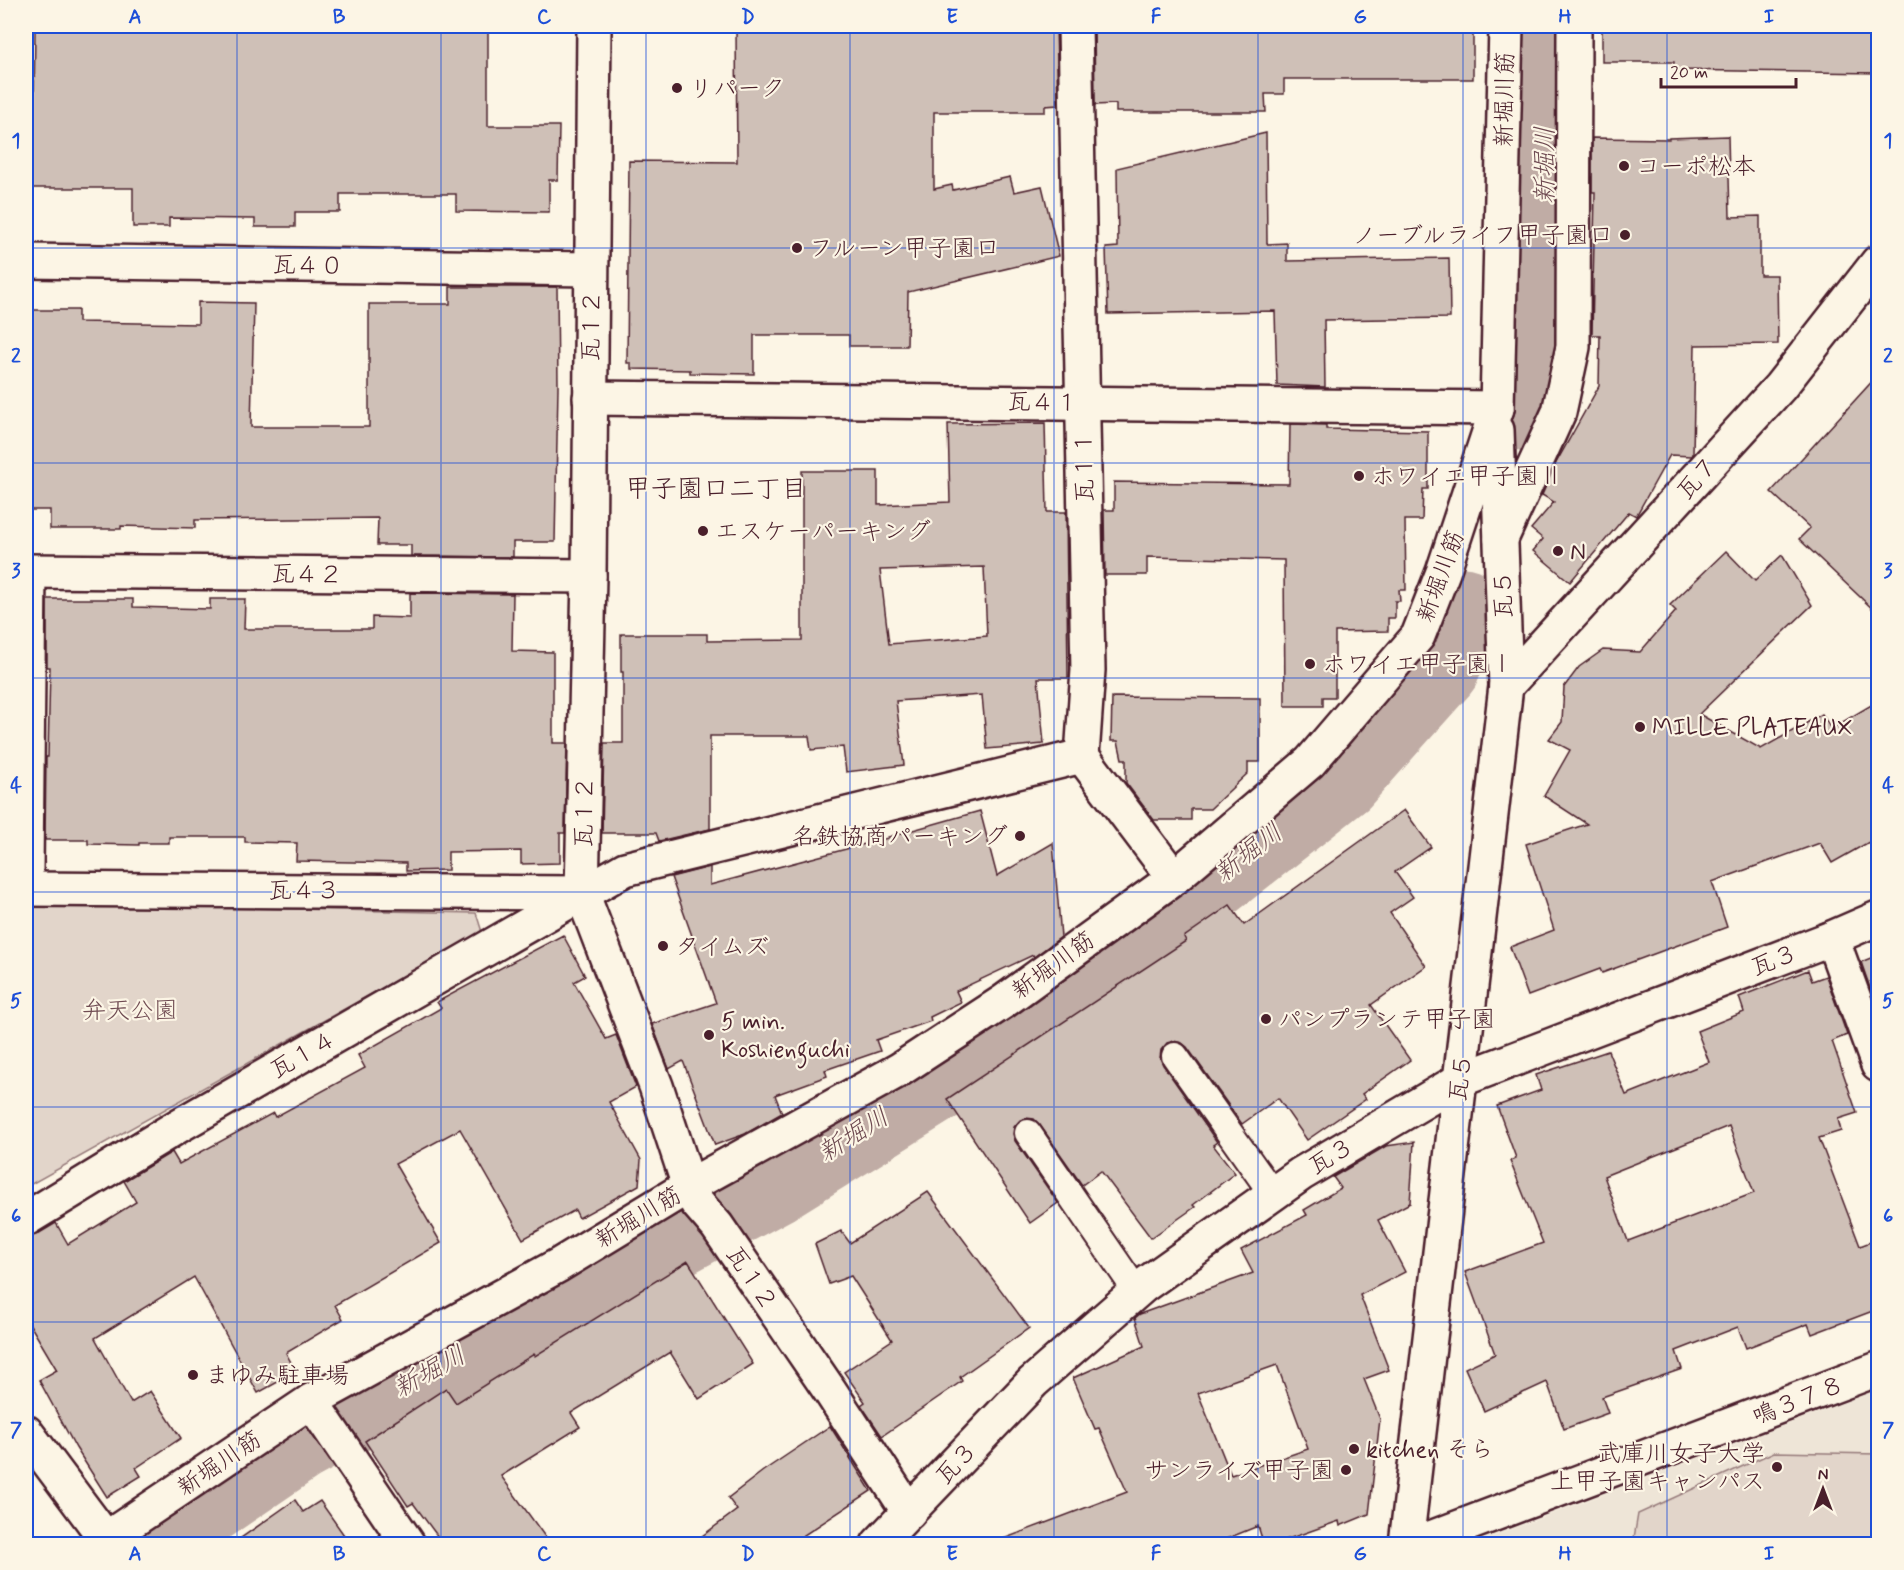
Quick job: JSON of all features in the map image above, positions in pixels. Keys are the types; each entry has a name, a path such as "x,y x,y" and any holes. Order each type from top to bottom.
{"street":[{"name":"瓦１２","path":"594,26 589,576 582,893 701,1205 830,1391 909,1512"},
{"name":"瓦１１","path":"1075,26 1088,670 1082,756"},
{"name":"新堀川筋","path":"102,1542 324,1420 559,1265 701,1205 1003,1002 1174,878 1310,762 1418,636 1443,572 1497,408 1506,26"},
{"path":"1501,539 1559,412 1573,347 1574,26"},
{"name":"瓦４０","path":"26,261 591,269"},
{"name":"瓦７","path":"1506,686 1780,387 1877,264"},
{"name":"瓦４１","path":"590,398 1497,408"},
{"name":"瓦５","path":"1406,1545 1506,686 1497,408"},
{"path":"26,871 27,571"},
{"name":"瓦４２","path":"27,571 589,576"},
{"path":"1082,756 1174,878"},
{"name":"瓦１４","path":"26,1219 180,1125 625,870 1082,756"},
{"name":"瓦４３","path":"26,889 582,893"},
{"name":"瓦３","path":"878,1545 1033,1382 1137,1292 1301,1174 1460,1080 1832,938 1878,918"},
{"path":"1832,938 1878,1065"},
{"name":"鳴３７８","path":"1415,1545 1878,1369"},
{"path":"324,1420 408,1545"},
{"path":"26,1432 102,1542"}],"lane":[{"path":"1176,1056 1272,1194"},
{"path":"1029,1133 1137,1292"}],"shaded area":[{"name":"武庫川女子大学 上甲子園キャンパス","path":"1878,1390 1878,1544 1472,1544"}],"green space":[{"name":"弁天公園","path":"26,903 476,913 482,932 26,1187"},
{"path":"1774,1452 1878,1454 1878,1544 1633,1544 1638,1514"}],"building":[{"path":"35,26 488,26 488,126 559,126 558,180 549,180 549,212 456,211 456,194 340,194 340,212 295,212 295,227 255,227 255,219 169,218 169,227 133,227 133,188 26,188 26,111 34,112"},
{"path":"736,26 1056,26 1058,105 1045,106 1045,112 934,112 934,189 952,185 953,190 1010,177 1014,192 1042,186 1059,256 908,292 907,346 849,346 849,335 754,335 754,374 631,369 631,363 627,363 629,161 737,162"},
{"path":"1094,26 1473,26 1473,79 1284,79 1284,94 1265,94 1266,112 1116,112 1116,104 1095,105"},
{"path":"1602,26 1878,26 1878,73 1674,70 1674,62 1602,62"},
{"path":"1266,133 1267,244 1287,243 1287,261 1449,258 1450,318 1324,320 1325,387 1277,385 1275,311 1108,314 1106,248 1118,247 1117,168"},
{"path":"1728,136 1730,217 1760,216 1760,275 1777,275 1778,344 1695,345 1692,456 1670,455 1636,516 1629,512 1570,582 1533,551 1543,539 1531,529 1554,502 1542,495 1556,463 1599,386 1600,335 1592,335 1595,192 1592,192 1592,138 1669,139"},
{"path":"450,287 557,287 555,542 513,542 513,557 411,556 411,545 377,545 378,518 195,520 195,528 121,526 121,529 50,529 50,510 26,510 26,310 78,310 78,322 198,324 198,302 254,303 251,427 369,427 369,304 450,304"},
{"path":"1878,375 1878,614 1799,539 1810,528 1771,492"},
{"path":"1045,423 1047,512 1066,512 1068,678 1038,678 1044,744 987,749 982,695 896,701 904,765 846,772 843,747 811,750 809,736 710,736 710,829 659,841 656,833 602,833 604,743 623,743 621,634 707,634 707,641 802,640 802,471 878,471 878,505 950,502 948,424","holes":["984,567 987,636 889,644 880,570"]},
{"path":"1290,424 1326,425 1326,429 1428,431 1428,489 1423,489 1422,520 1405,520 1406,590 1399,590 1400,601 1395,601 1395,618 1388,618 1388,631 1335,632 1335,697 1323,697 1323,706 1285,706 1284,560 1147,557 1147,575 1105,575 1104,510 1114,510 1114,482 1289,484"},
{"path":"1726,551 1755,581 1782,555 1812,605 1699,714 1761,749 1822,714 1831,729 1878,701 1878,837 1832,863 1820,843 1712,882 1727,927 1602,973 1600,969 1528,996 1510,947 1554,930 1526,844 1587,824 1544,796 1570,750 1549,739 1562,722 1564,687 1579,667 1603,650 1640,652 1676,611 1670,605"},
{"path":"410,593 513,594 512,651 553,652 553,743 567,743 565,833 560,833 560,863 521,864 521,851 448,852 448,870 406,871 406,863 296,861 297,843 245,842 245,837 169,837 169,843 139,843 139,845 88,844 88,840 45,840 50,667 47,667 47,599 133,599 133,607 210,609 210,599 245,599 244,629 372,629 372,617 410,618"},
{"path":"1112,697 1260,698 1260,762 1248,762 1248,773 1210,809 1191,809 1191,820 1154,820 1126,783 1126,759 1122,759 1118,741 1111,741"},
{"path":"1404,810 1431,847 1395,872 1413,897 1390,913 1426,966 1371,1005 1410,1060 1362,1094 1366,1099 1307,1140 1278,1098 1242,1124 1187,1047 1174,1041 1167,1043 1161,1050 1160,1058 1163,1065 1217,1142 1213,1145 1235,1173 1193,1205 1195,1207 1151,1238 1101,1171 1082,1185 1040,1125 1034,1119 1026,1118 1014,1127 1015,1141 1058,1203 1030,1223 947,1099 1186,941 1184,937 1230,905 1244,925"},
{"path":"980,811 997,876 1053,843 1061,937 1034,957 1033,955 956,991 961,1002 930,1017 931,1021 876,1040 880,1051 825,1070 827,1076 775,1095 782,1113 745,1134 715,1145 683,1061 669,1069 652,1024 716,1003 671,877 710,867 710,885"},
{"path":"563,935 585,976 574,982 606,1039 616,1035 636,1087 609,1102 641,1160 639,1185 579,1218 575,1210 523,1239 460,1129 395,1164 441,1243 335,1305 343,1319 286,1353 296,1372 258,1393 194,1277 95,1338 131,1403 150,1391 181,1438 136,1468 141,1476 107,1497 76,1448 39,1380 57,1370 26,1318 26,1238 56,1223 68,1244 136,1202 124,1181 172,1152 179,1164 273,1113 275,1117 365,1068 358,1055 441,1008 437,1002"},
{"path":"1878,955 1878,1011 1861,962"},
{"path":"1808,970 1812,981 1826,976 1847,1035 1832,1041 1857,1113 1838,1119 1841,1131 1819,1138 1860,1246 1878,1239 1878,1309 1812,1334 1808,1324 1746,1348 1738,1327 1676,1351 1682,1369 1602,1397 1608,1413 1564,1429 1547,1382 1484,1411 1465,1368 1495,1354 1465,1272 1543,1243 1510,1161 1516,1158 1497,1106 1541,1090 1536,1075 1608,1051 1626,1095 1709,1062 1697,1031 1744,1012 1739,997","holes":["1729,1126 1754,1193 1628,1241 1604,1176"]},
{"path":"1414,1142 1410,1203 1378,1220 1405,1272 1360,1295 1389,1370 1364,1379 1380,1419 1369,1514 1340,1526 1339,1521 1271,1545 1264,1545 1258,1526 1211,1545 999,1545 998,1541 1127,1492 1099,1428 1095,1429 1073,1378 1144,1346 1135,1318 1140,1314 1253,1273 1241,1250 1307,1215 1304,1210 1341,1188 1333,1177 1386,1146","holes":["1277,1365 1308,1449 1231,1475 1198,1393"]},
{"path":"928,1192 1029,1328 960,1377 962,1381 882,1436 861,1405 865,1402 844,1372 892,1340 851,1276 829,1284 815,1244 841,1231 850,1243"},
{"path":"688,1261 753,1364 699,1399 670,1352 571,1413 580,1427 501,1476 551,1545 444,1545 413,1503 408,1506 365,1441 446,1388 456,1403"},
{"path":"830,1426 871,1491 789,1545 690,1545 737,1510 728,1498 763,1471"},
{"path":"295,1500 303,1512 320,1501 351,1545 231,1545"}],"waterway":[{"name":"新堀川","path":"1531,412 1545,310 1544,26"},
{"name":"新堀川","path":"148,1544 296,1443 773,1184 1025,1027 1340,779 1440,667 1464,608"}],"place":[{"name":"リパーク","path":"677,88"},
{"name":"コーポ松本","path":"1624,166"},
{"name":"ノーブルライフ甲子園口","path":"1625,235"},
{"name":"フルーン甲子園口","path":"797,248"},
{"name":"ホワイエ甲子園Ⅱ","path":"1359,476"},
{"name":"エスケーパーキング","path":"703,531"},
{"name":"N","path":"1558,551"},
{"name":"ホワイエ甲子園Ⅰ","path":"1310,664"},
{"name":"MILLE PLATEAUX","path":"1640,727"},
{"name":"名鉄協商パーキング","path":"1020,836"},
{"name":"タイムズ","path":"663,946"},
{"name":"パンプランテ甲子園","path":"1266,1019"},
{"name":"5 min. Koshienguchi","path":"709,1035"},
{"name":"まゆみ駐車場","path":"193,1375"},
{"name":"kitchen そら","path":"1354,1449"},
{"name":"武庫川女子大学 上甲子園キャンパス","path":"1777,1467"},
{"name":"サンライズ甲子園","path":"1346,1470"}],"district":[{"name":"甲子園口二丁目","path":"716,488"}]}
